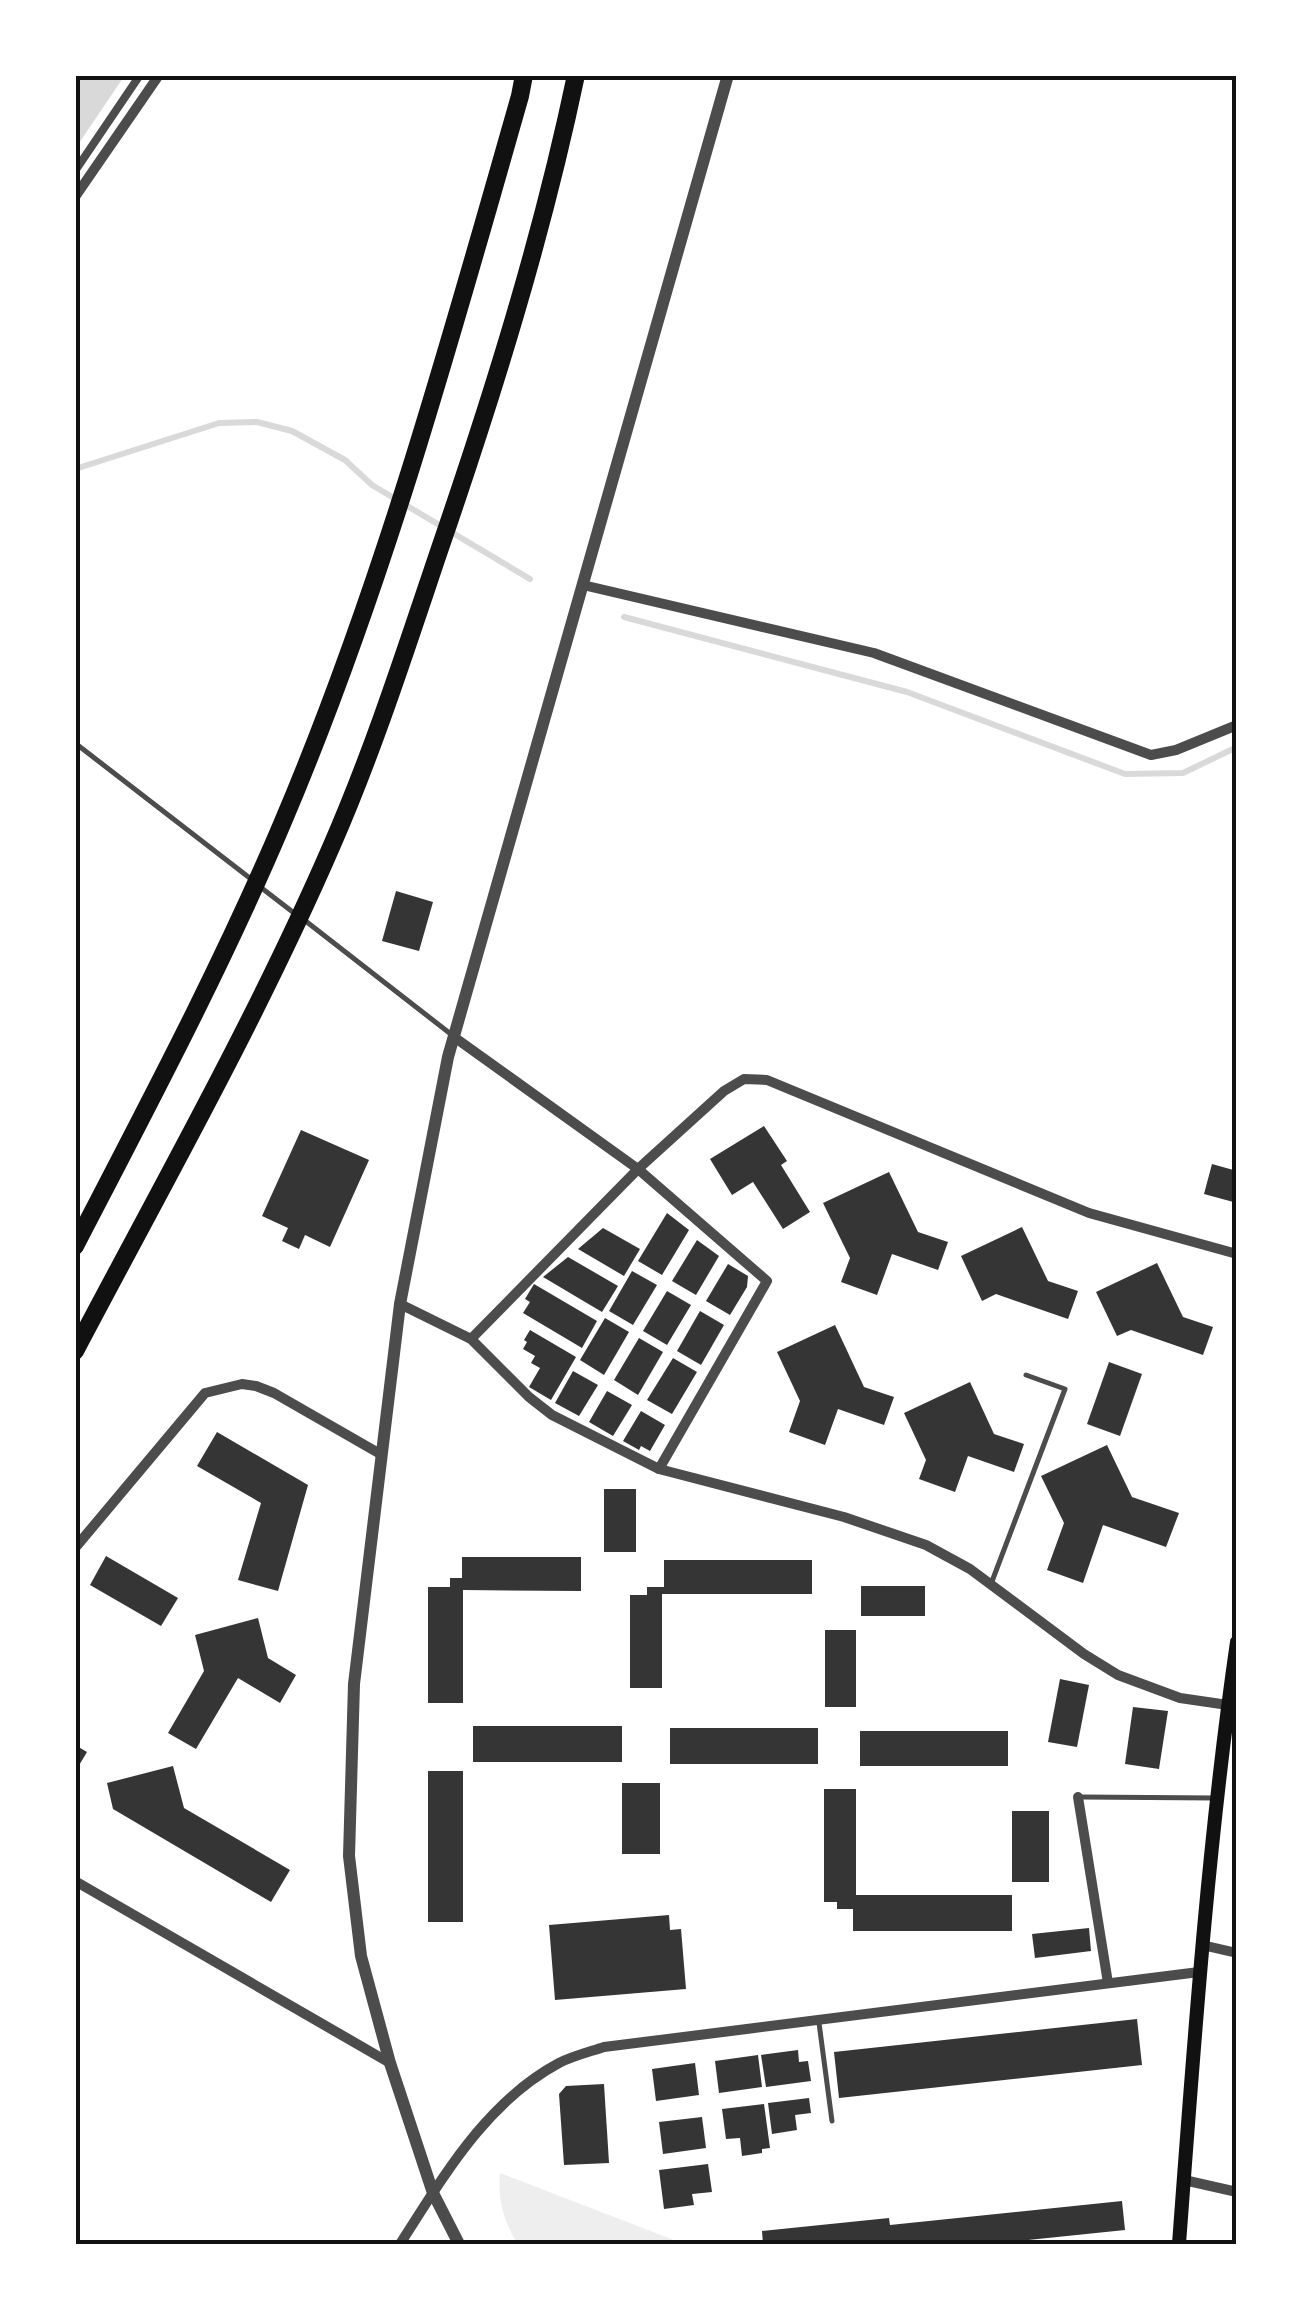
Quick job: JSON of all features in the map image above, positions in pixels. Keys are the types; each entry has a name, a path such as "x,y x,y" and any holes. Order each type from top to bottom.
{"highway":[{"path":"75,1246 204,996 282,824 350,650 439,380 524,75"},
{"path":"75,1351 251,1016 339,827 399,670 490,402 560,152 576,75"}],"main road":[{"path":"1180,2244 1199,1972 1237,1642"}],"street":[{"path":"75,171 140,75"},
{"path":"75,198 158,75"},
{"path":"459,2244 434,2193 390,2063 361,1956 350,1856 354,1684 400,1304 448,1058 728,75"},
{"path":"583,584 874,653 1151,755 1176,750 1237,725"},
{"path":"454,1036 638,1168 767,1281 659,1469"},
{"path":"471,1339 638,1168 724,1090 744,1079 766,1080 1089,1214 1237,1254"},
{"path":"400,1304 471,1339 552,1415 659,1469 844,1517 926,1545 970,1569 1118,1675 1180,1698 1232,1708"},
{"path":"75,1548 205,1394 242,1384 256,1386 382,1456"},
{"path":"1078,1798 1108,1983"},
{"path":"75,1881 390,2063"},
{"path":"1202,1945 1237,1953"},
{"path":"400,2244 472,2136 523,2086 562,2062 604,2047 1199,1972"},
{"path":"1184,2180 1237,2192"}],"lane":[{"path":"75,743 454,1036"},
{"path":"991,1584 1065,1389 1026,1375"},
{"path":"1078,1798 1218,1798"},
{"path":"818,2020 832,2121"}],"shaded area":[{"path":"75,75 125,75 75,149"},
{"path":"500,2173 684,2244 517,2244 502,2210"}],"building":[{"path":"396,891 433,902 419,951 382,941"},
{"path":"764,1126 787,1161 781,1165 810,1212 783,1229 753,1182 732,1195 710,1159"},
{"path":"301,1130 369,1160 330,1247 305,1235 299,1249 282,1241 288,1228 262,1216"},
{"path":"1212,1164 1237,1171 1237,1203 1204,1194"},
{"path":"889,1172 918,1232 948,1242 938,1270 892,1254 877,1295 841,1282 850,1258 823,1203"},
{"path":"667,1213 689,1230 662,1275 638,1261"},
{"path":"1022,1227 1048,1281 1078,1291 1068,1319 996,1294 982,1301 961,1256"},
{"path":"603,1228 640,1249 624,1276 578,1249"},
{"path":"697,1240 719,1256 696,1295 672,1281"},
{"path":"568,1257 618,1286 602,1312 543,1277"},
{"path":"1157,1263 1183,1317 1213,1327 1203,1355 1131,1330 1117,1336 1096,1292"},
{"path":"728,1264 748,1276 747,1287 730,1315 706,1301"},
{"path":"632,1271 657,1285 633,1325 609,1311"},
{"path":"534,1284 597,1321 582,1348 523,1313 530,1302 525,1299"},
{"path":"667,1291 691,1305 667,1345 643,1331"},
{"path":"700,1311 724,1325 701,1365 677,1351"},
{"path":"605,1318 629,1332 604,1375 580,1360"},
{"path":"835,1325 864,1387 894,1397 884,1425 838,1409 825,1445 789,1432 800,1401 777,1352"},
{"path":"530,1330 576,1357 551,1400 529,1387 540,1368 531,1363 535,1356 523,1349"},
{"path":"639,1338 663,1352 638,1395 614,1380"},
{"path":"673,1358 697,1372 672,1414 647,1400"},
{"path":"1109,1362 1142,1374 1120,1436 1087,1424"},
{"path":"573,1371 598,1385 579,1416 555,1403"},
{"path":"970,1382 994,1434 1024,1444 1014,1472 968,1456 955,1492 919,1479 926,1460 904,1413"},
{"path":"607,1391 632,1405 613,1436 589,1422"},
{"path":"641,1411 665,1425 650,1451 623,1441"},
{"path":"217,1432 308,1485 278,1591 238,1580 261,1503 197,1466"},
{"path":"1107,1445 1132,1497 1179,1513 1166,1547 1103,1525 1083,1583 1047,1570 1064,1523 1041,1476"},
{"path":"604,1489 636,1489 636,1552 604,1552"},
{"path":"106,1556 178,1598 161,1626 90,1585"},
{"path":"462,1557 581,1557 581,1591 463,1590 463,1703 428,1703 428,1587 450,1587 450,1578 462,1578"},
{"path":"664,1560 812,1560 812,1594 662,1594 662,1688 630,1688 630,1595 647,1595 647,1587 664,1587"},
{"path":"861,1586 925,1586 925,1616 861,1616"},
{"path":"258,1618 268,1658 296,1675 280,1703 238,1678 196,1749 168,1733 204,1671 195,1635"},
{"path":"825,1630 856,1630 856,1707 825,1707"},
{"path":"1060,1679 1089,1685 1077,1747 1048,1742"},
{"path":"1133,1707 1168,1711 1159,1769 1125,1764"},
{"path":"473,1726 622,1726 622,1762 473,1762"},
{"path":"670,1728 818,1728 818,1764 670,1764"},
{"path":"860,1731 1008,1731 1008,1766 860,1766"},
{"path":"75,1745 87,1752 75,1772"},
{"path":"173,1766 184,1808 290,1870 271,1902 113,1809 107,1783"},
{"path":"428,1771 463,1771 463,1922 428,1922"},
{"path":"622,1783 660,1783 660,1854 622,1854"},
{"path":"824,1789 856,1789 856,1895 1012,1895 1012,1931 853,1931 853,1909 837,1909 837,1902 824,1902"},
{"path":"1012,1811 1049,1811 1049,1882 1012,1882"},
{"path":"669,1915 670,1930 681,1929 686,1989 555,2000 549,1925"},
{"path":"1089,1928 1091,1951 1035,1958 1032,1934"},
{"path":"1137,2019 1142,2065 839,2098 834,2052"},
{"path":"798,2050 799,2062 808,2061 811,2081 766,2087 761,2055"},
{"path":"758,2055 762,2087 719,2093 715,2061"},
{"path":"695,2063 699,2095 656,2101 652,2069"},
{"path":"604,2084 609,2163 564,2165 559,2094 566,2086"},
{"path":"809,2098 811,2113 795,2115 797,2130 772,2134 768,2103"},
{"path":"764,2104 770,2148 742,2156 740,2138 726,2139 722,2109"},
{"path":"702,2117 706,2148 663,2154 659,2122"},
{"path":"708,2164 712,2192 692,2194 694,2205 664,2209 659,2170"},
{"path":"1122,2201 1125,2230 988,2244 763,2244 762,2231 889,2218 890,2225"}],"waterway":[{"path":"75,469 219,423 257,422 292,431 345,460 372,485 530,579"},
{"path":"624,617 907,692 1125,774 1183,773 1237,747"}]}
